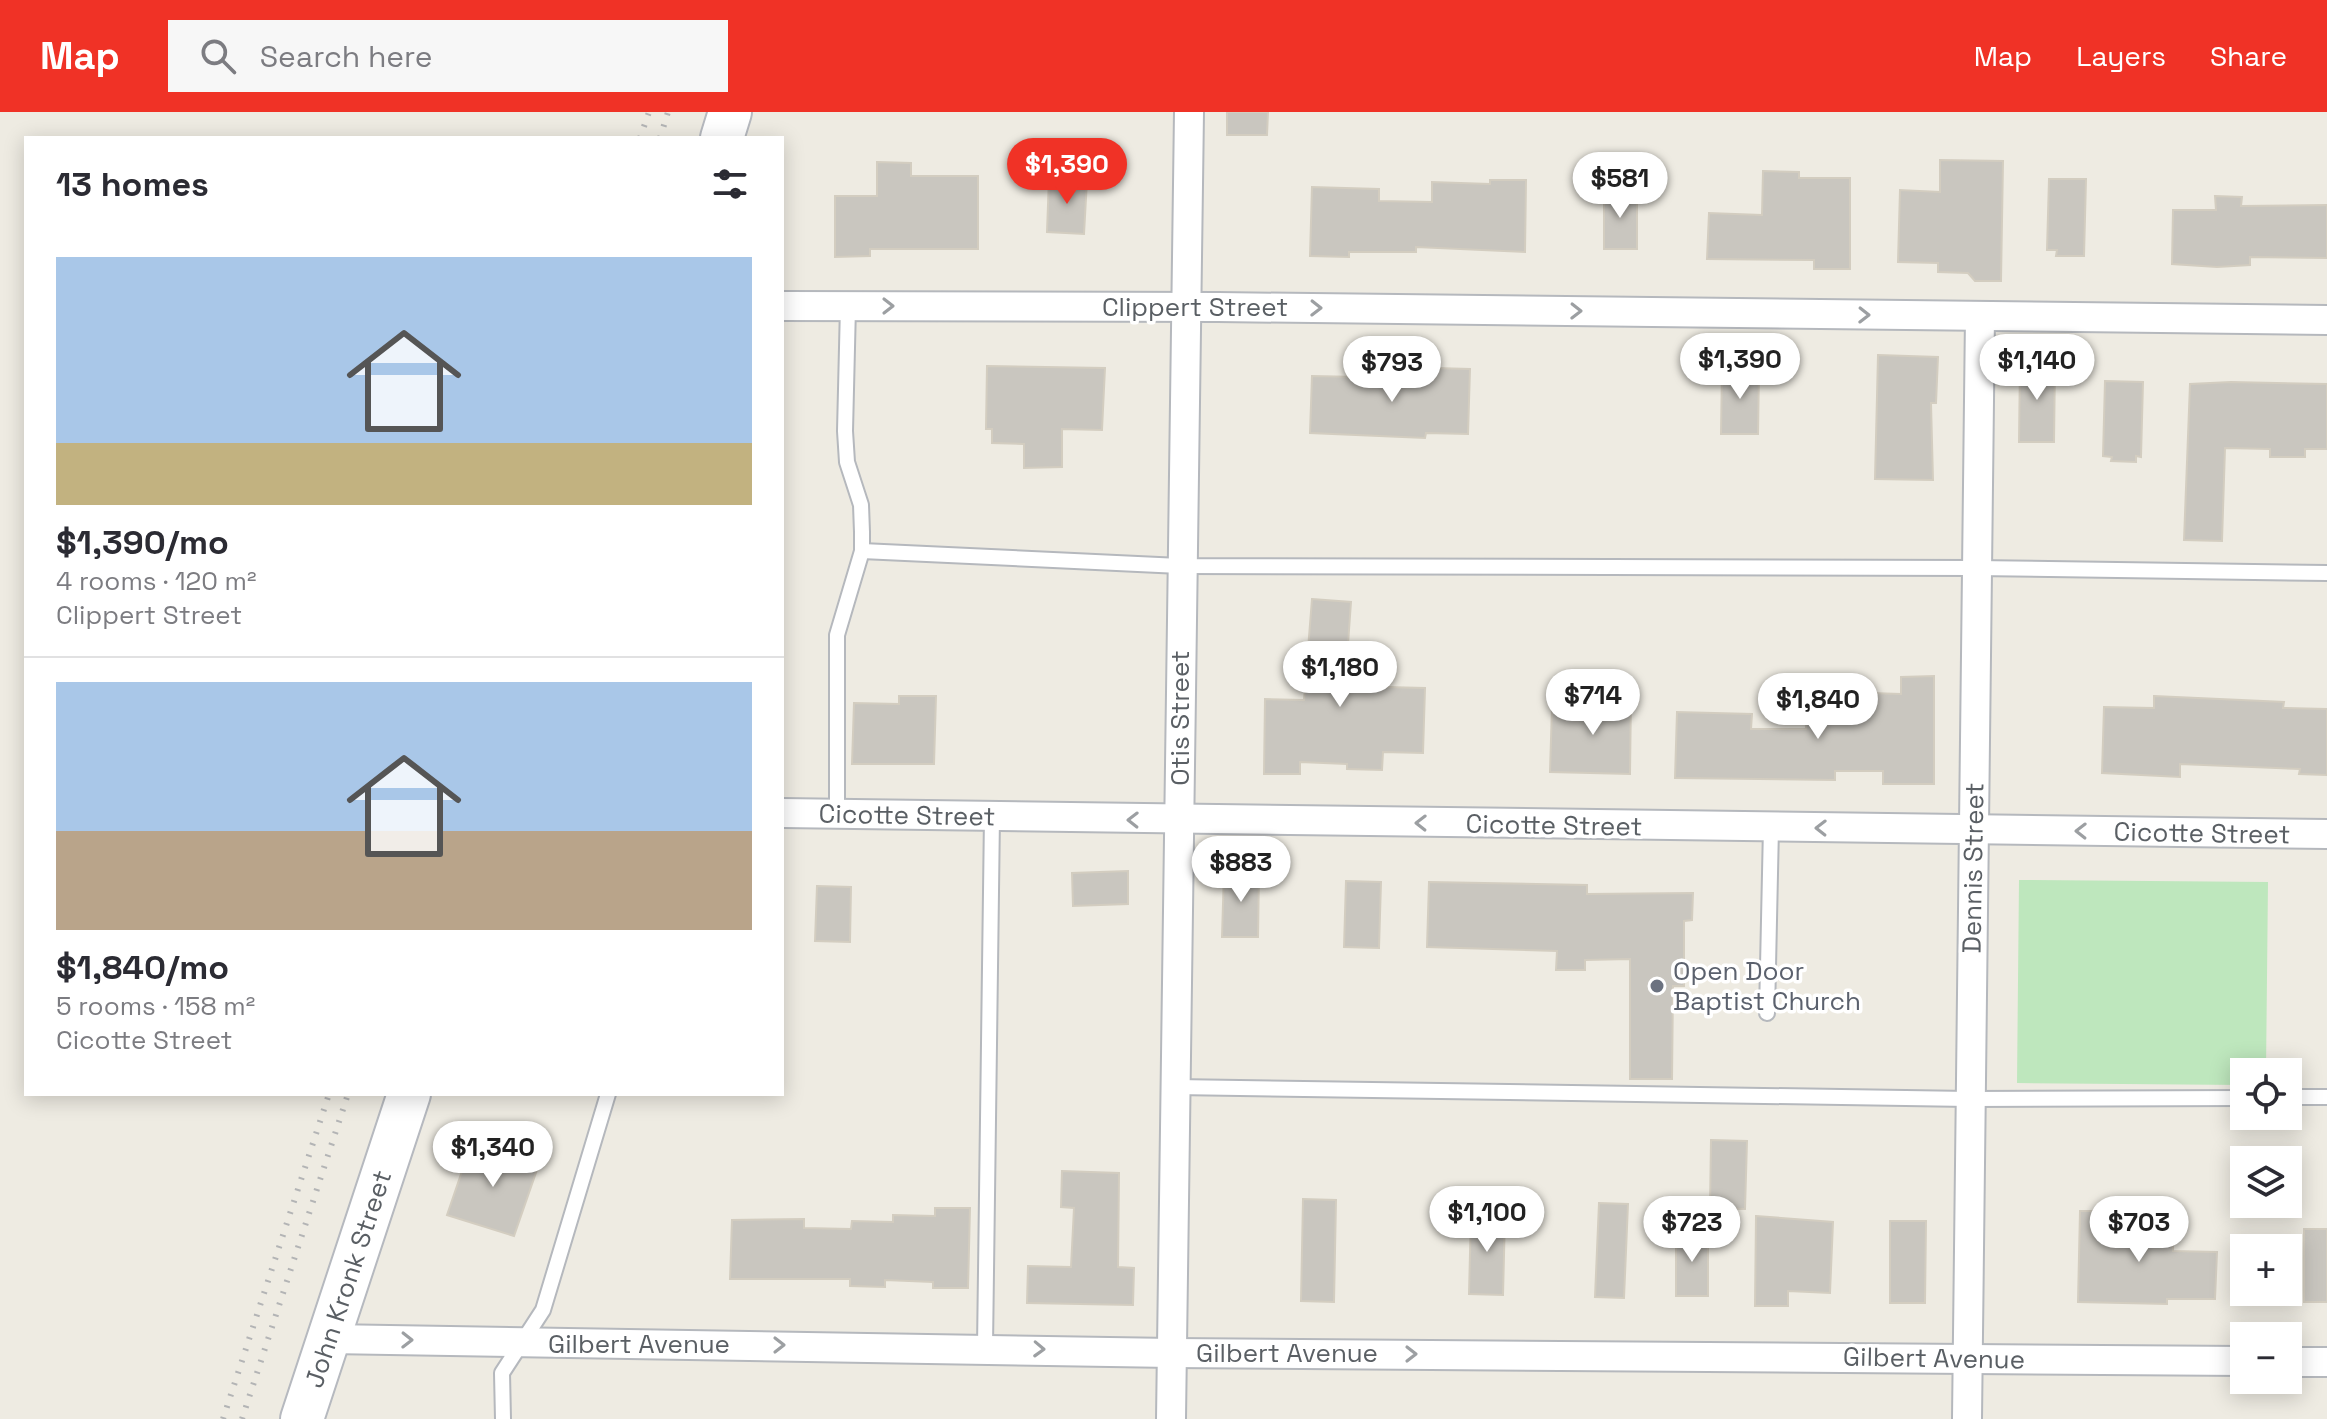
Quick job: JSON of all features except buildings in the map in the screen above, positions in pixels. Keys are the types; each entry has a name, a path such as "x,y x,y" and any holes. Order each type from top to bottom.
{"street":[{"path":"723,136 730,112"},
{"name":"Otis Street","path":"1171,1419 1180,821 1180,566 1189,112"},
{"name":"Clippert Street","path":"784,306 1186,306 2327,320"},
{"name":"Dennis Street","path":"1967,1419 1980,316"},
{"name":"Cicotte Street","path":"784,813 1180,821 2327,834"},
{"name":"John Kronk Street","path":"302,1419 408,1096"},
{"name":"Gilbert Avenue","path":"329,1339 985,1347 1172,1353 2230,1361"},
{"path":"2302,1362 2327,1362"}],"lane":[{"path":"837,814 837,635 862,551 861,505 847,462 845,431 848,306"},
{"path":"862,551 1180,566 1975,568 2327,573"},
{"path":"985,1347 992,816"},
{"path":"1767,1013 1771,827"},
{"path":"1175,1087 1969,1099 2230,1098"},
{"path":"503,1419 502,1373 543,1310 607,1096"},
{"path":"2302,1097 2327,1097"}],"green space":[{"path":"2019,880 2268,882 2266,1058 2230,1058 2230,1085 2017,1083"}],"railway":[{"path":"641,136 649,112"},
{"path":"661,136 668,112"},
{"path":"223,1419 328,1096"},
{"path":"242,1419 347,1096"}],"place":[{"name":"Open Door Baptist Church","path":"1657,986"}]}
